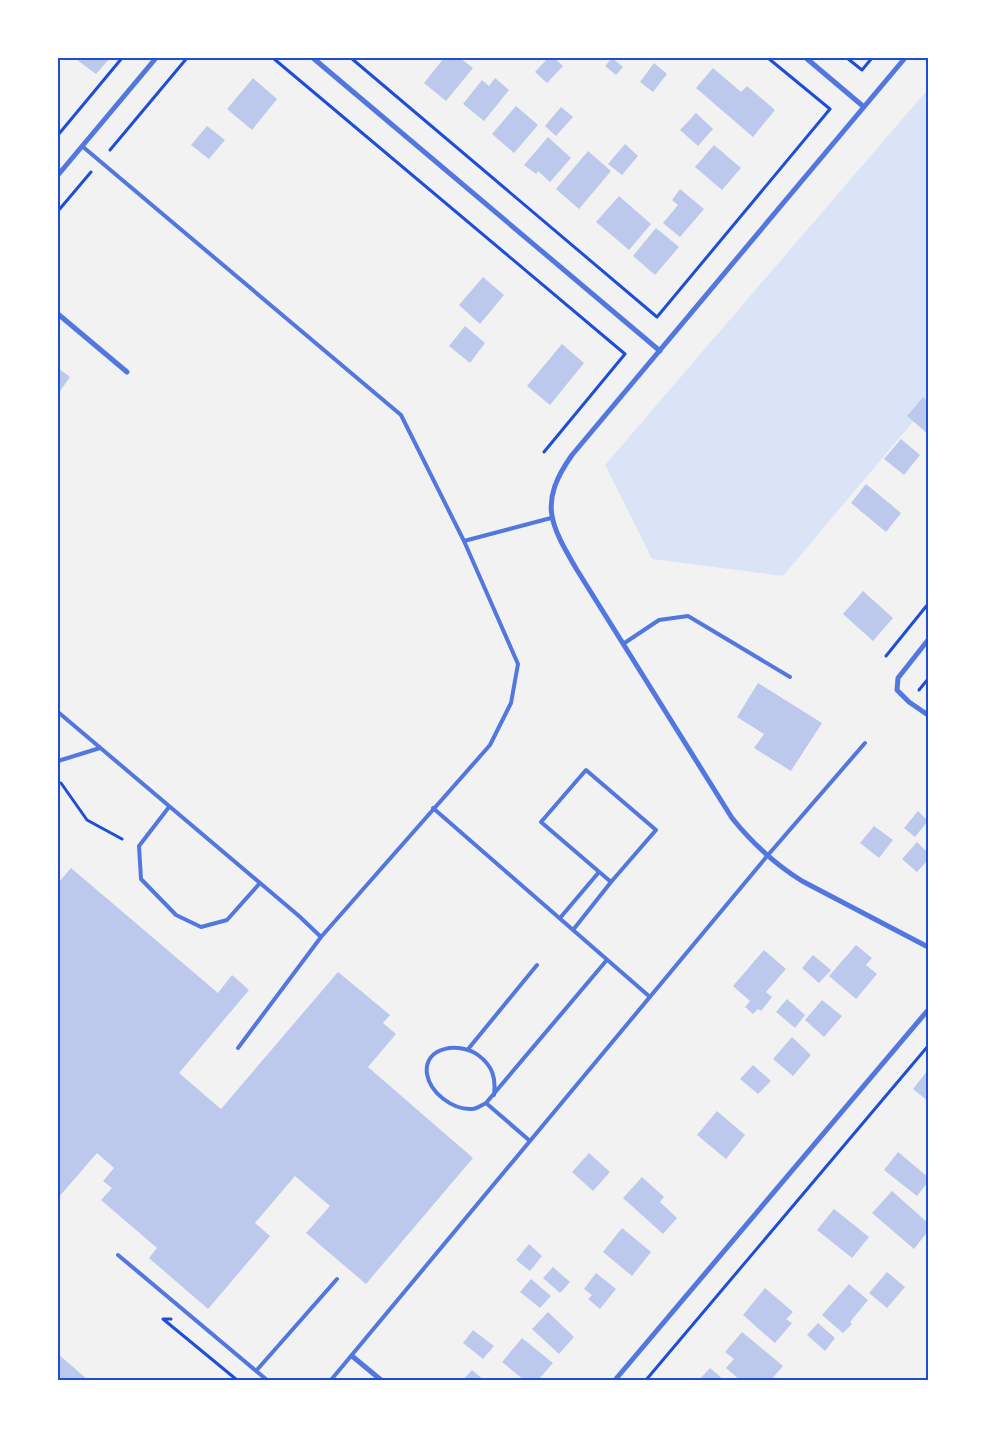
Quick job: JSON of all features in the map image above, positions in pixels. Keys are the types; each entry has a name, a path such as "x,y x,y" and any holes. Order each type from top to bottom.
{"street":[{"path":"58,175 156,58"},
{"path":"313,58 660,351"},
{"path":"806,58 864,107"},
{"path":"905,58 572,455 558,474 552,493 551,518 559,539 623,644 732,818 751,842 802,881 928,947"},
{"path":"58,314 127,372"},
{"path":"928,640 898,678 897,690 909,702 928,715"},
{"path":"615,1380 928,1010"},
{"path":"352,1356 381,1380"}],"lane":[{"path":"82,146 401,414 464,541 518,664 511,704 490,745 321,937 238,1048"},
{"path":"464,541 551,518"},
{"path":"623,644 659,620 688,616 790,677"},
{"path":"58,712 321,937"},
{"path":"331,1380 768,855 864,743"},
{"path":"58,761 100,748"},
{"path":"573,930 656,830 586,770 542,822 611,882"},
{"path":"169,807 139,846 141,879 176,915 201,928 227,920 260,883"},
{"path":"433,808 560,918 606,961 650,997"},
{"path":"560,918 599,872"},
{"path":"494,1095 495,1079 489,1067 468,1048 453,1046 439,1050 429,1061 426,1073 431,1086 442,1098 458,1107 473,1109 486,1103 494,1095 606,961"},
{"path":"468,1048 537,965"},
{"path":"486,1103 530,1141"},
{"path":"118,1255 267,1380"},
{"path":"256,1371 337,1279"}],"path":[{"path":"58,134 122,58"},
{"path":"58,211 187,58"},
{"path":"273,58 625,354 544,452"},
{"path":"350,58 657,317 830,110 768,58"},
{"path":"847,58 862,70 872,58"},
{"path":"886,656 928,604"},
{"path":"61,783 87,820 122,839"},
{"path":"646,1380 928,1046"},
{"path":"196,1319 163,1318 237,1380"}],"shaded area":[{"path":"928,89 928,404 783,576 652,559 605,465"}],"building":[{"path":"79,58 110,58 96,74 77,60"},
{"path":"444,58 460,58 473,68 446,101 424,83"},
{"path":"548,58 554,58 563,66 547,83 535,72"},
{"path":"612,58 623,67 616,75 605,66"},
{"path":"654,63 667,74 653,92 640,82"},
{"path":"713,68 741,92 747,86 775,110 753,137 696,88"},
{"path":"253,78 277,99 252,130 227,109"},
{"path":"495,78 509,90 484,121 463,104 482,80 489,86"},
{"path":"516,106 538,125 514,153 492,134"},
{"path":"561,107 573,117 556,136 545,126"},
{"path":"696,113 713,129 698,146 680,130"},
{"path":"207,126 225,140 209,159 191,145"},
{"path":"548,137 571,158 550,182 538,171 536,174 524,165"},
{"path":"625,144 638,156 622,175 608,164"},
{"path":"714,145 741,168 722,190 695,167"},
{"path":"588,151 611,171 579,209 556,189"},
{"path":"680,189 704,209 680,237 663,223 678,205 672,200"},
{"path":"619,196 651,224 629,250 596,222"},
{"path":"656,228 679,247 655,275 633,256"},
{"path":"483,277 504,295 480,324 459,305"},
{"path":"465,326 485,343 470,363 449,346"},
{"path":"562,344 584,363 550,405 527,386"},
{"path":"58,368 70,377 58,394"},
{"path":"923,397 928,401 928,434 907,416"},
{"path":"901,439 920,455 904,475 884,459"},
{"path":"866,484 901,513 886,532 851,503"},
{"path":"863,591 893,618 873,641 843,614"},
{"path":"758,683 822,723 791,771 754,748 764,734 737,717"},
{"path":"918,811 928,821 915,837 904,828"},
{"path":"874,826 893,840 879,858 860,843"},
{"path":"917,842 928,853 928,860 917,872 902,859"},
{"path":"71,868 218,993 232,975 249,990 179,1073 221,1109 338,972 390,1015 383,1023 396,1034 368,1067 473,1158 366,1284 306,1233 330,1206 295,1176 255,1223 270,1236 208,1309 149,1258 157,1248 101,1200 112,1188 103,1181 114,1168 97,1153 58,1198 58,883"},
{"path":"856,945 872,958 866,965 877,974 856,999 829,976"},
{"path":"764,950 786,969 766,992 772,997 761,1011 758,1009 753,1014 745,1007 750,1001 733,986"},
{"path":"813,955 831,970 819,983 802,968"},
{"path":"787,999 805,1015 795,1028 776,1012"},
{"path":"822,1000 842,1016 824,1037 805,1020"},
{"path":"792,1037 811,1055 793,1076 773,1059"},
{"path":"753,1065 771,1081 758,1094 740,1079"},
{"path":"928,1070 928,1101 913,1089"},
{"path":"717,1111 745,1135 726,1159 697,1135"},
{"path":"898,1152 928,1177 928,1182 917,1196 884,1170"},
{"path":"589,1153 610,1172 593,1191 572,1172"},
{"path":"642,1177 664,1197 660,1202 677,1218 663,1234 623,1198"},
{"path":"892,1191 928,1223 928,1231 914,1249 872,1213"},
{"path":"834,1209 869,1237 852,1258 817,1230"},
{"path":"622,1228 651,1252 632,1276 603,1252"},
{"path":"529,1244 542,1256 530,1271 516,1260"},
{"path":"553,1267 570,1282 560,1293 543,1278"},
{"path":"887,1272 905,1287 887,1308 869,1293"},
{"path":"596,1273 616,1289 600,1309 588,1299 592,1295 584,1289"},
{"path":"531,1279 551,1296 540,1308 520,1292"},
{"path":"849,1284 868,1300 850,1322 852,1324 843,1333 822,1315"},
{"path":"765,1288 793,1312 786,1319 792,1323 775,1343 743,1315"},
{"path":"548,1312 574,1337 559,1354 532,1329"},
{"path":"818,1323 835,1338 825,1351 807,1335"},
{"path":"473,1330 494,1346 483,1359 463,1343"},
{"path":"742,1332 783,1366 771,1380 740,1380 726,1368 734,1359 725,1352"},
{"path":"522,1338 553,1363 538,1380 524,1380 502,1362"},
{"path":"58,1354 88,1380 58,1380"},
{"path":"710,1368 724,1380 699,1380"},
{"path":"472,1370 484,1380 463,1380"}]}
